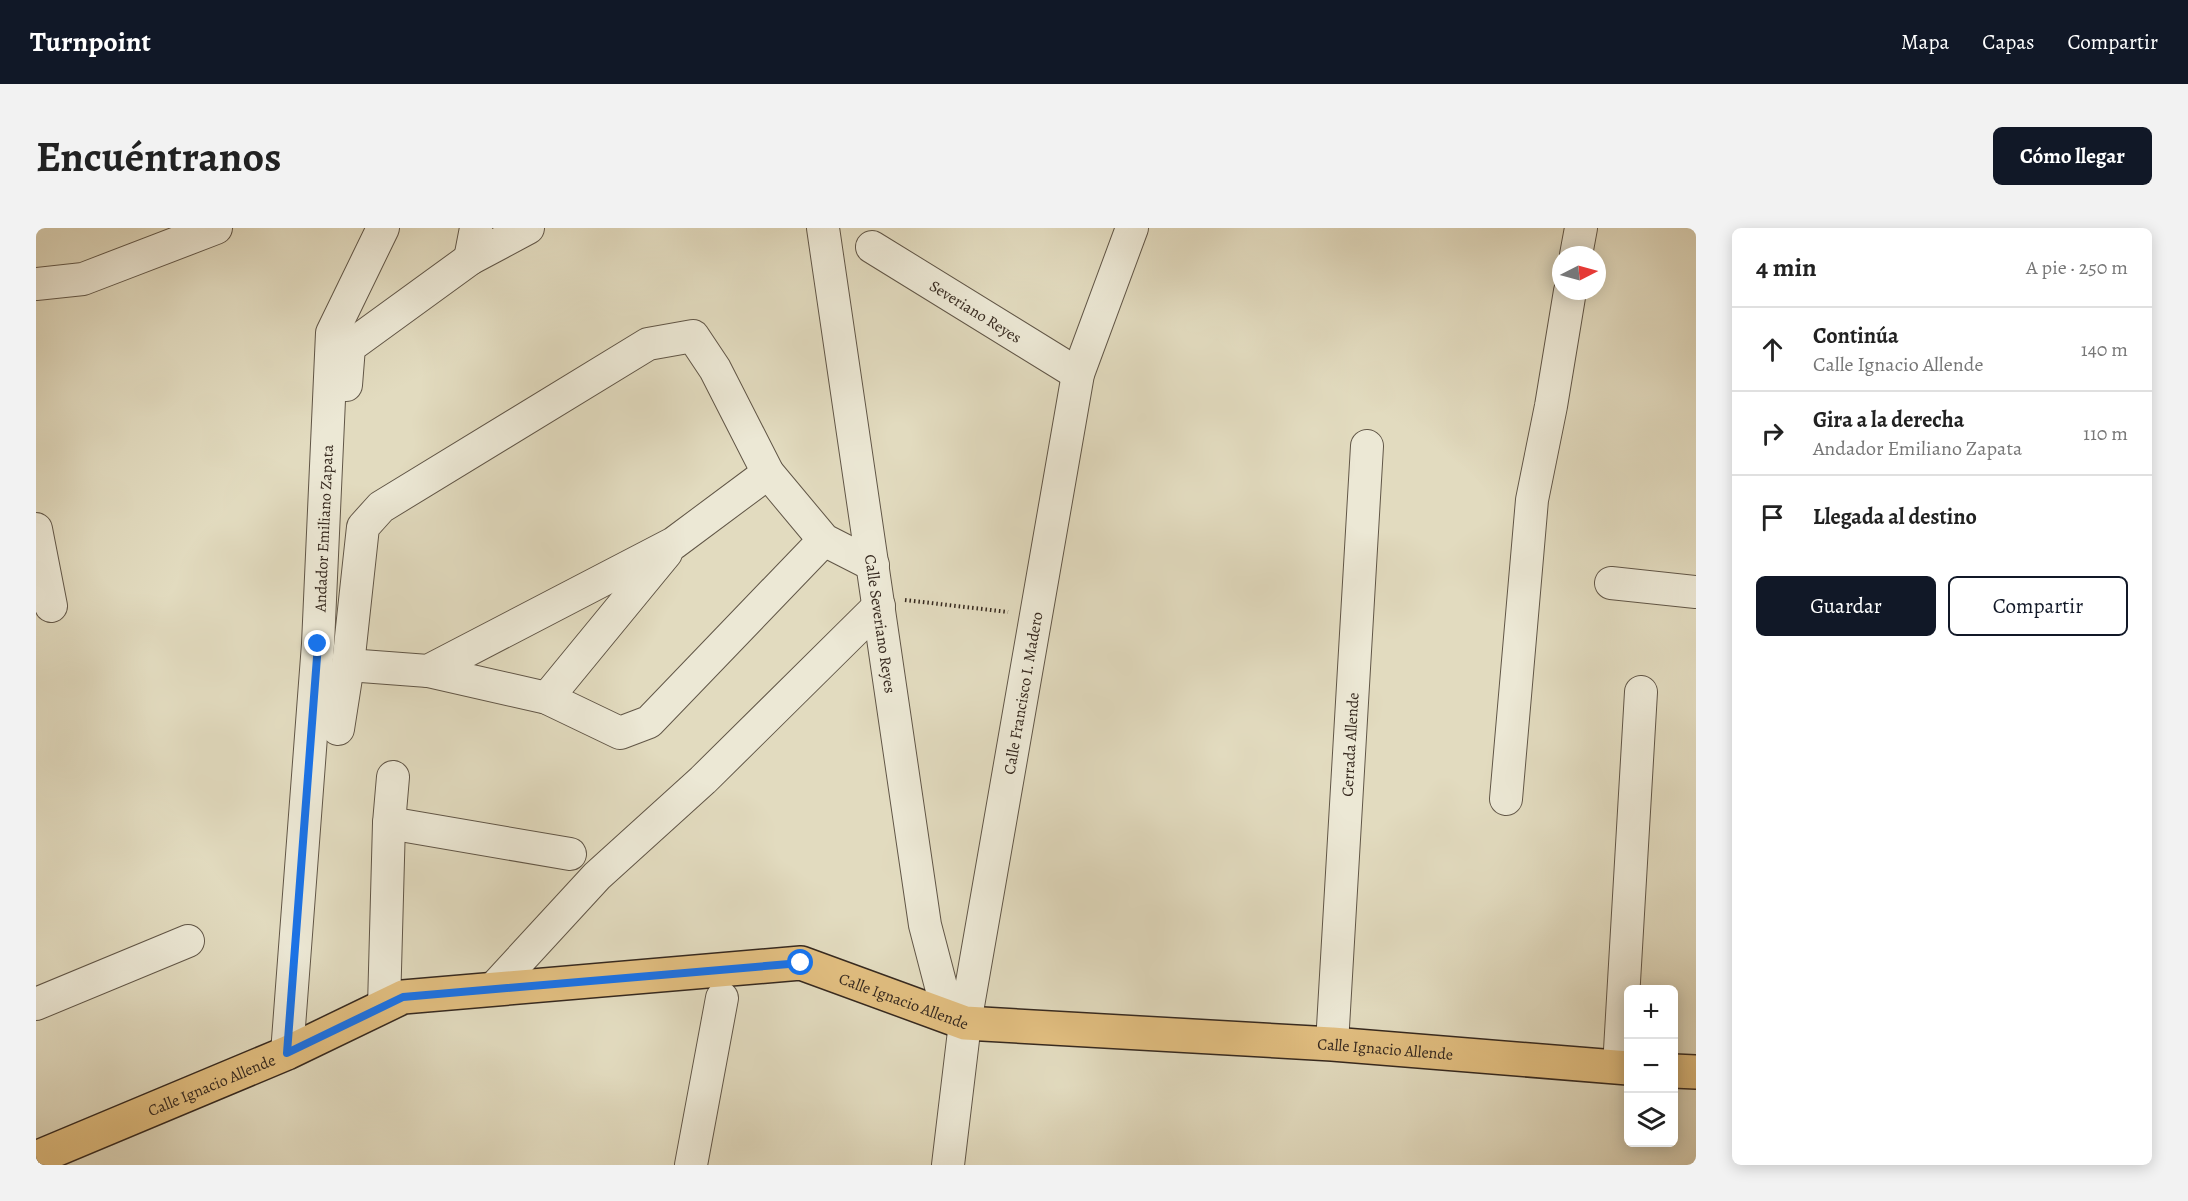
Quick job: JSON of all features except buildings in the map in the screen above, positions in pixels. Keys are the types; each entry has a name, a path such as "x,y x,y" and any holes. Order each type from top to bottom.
{"main road":[{"name":"Calle Ignacio Allende","path":"36,1158 287,1053 403,997 801,963 957,1020 1332,1044 1624,1067"},
{"path":"1678,1071 1696,1072"}],"street":[{"path":"36,284 83,279 216,228"},
{"name":"Andador Emiliano Zapata","path":"287,1053 318,644 332,333 383,228"},
{"path":"470,259 476,228"},
{"path":"343,424 349,347 470,259 528,228"},
{"name":"Calle Severiano Reyes","path":"823,228 925,925 957,1020"},
{"name":"Calle Francisco I. Madero","path":"948,1165 957,1020 1036,615 1078,374 1132,228"},
{"path":"1578,246 1581,228"},
{"name":"Severiano Reyes","path":"872,248 1078,374"},
{"path":"1506,799 1532,500 1551,406 1569,300"},
{"path":"338,729 348,665 363,527 381,507 648,344 693,336 715,369 768,472 824,540 873,565"},
{"name":"Cerrada Allende","path":"1332,1044 1367,446"},
{"path":"428,671 674,543 768,472"},
{"path":"36,529 51,606"},
{"path":"348,665 428,671 547,698 620,733 649,722 824,540"},
{"path":"547,698 674,543"},
{"path":"1611,583 1696,592"},
{"path":"493,989 597,876 703,780 878,602"},
{"path":"1625,1039 1641,692"},
{"path":"384,1006 389,824 393,777"},
{"path":"389,824 570,854"},
{"path":"36,1004 188,940"},
{"path":"691,1165 722,999"}],"path":[{"path":"878,602 1036,615"}],"route":[{"path":"318,644 287,1053 403,997 801,963"}]}
